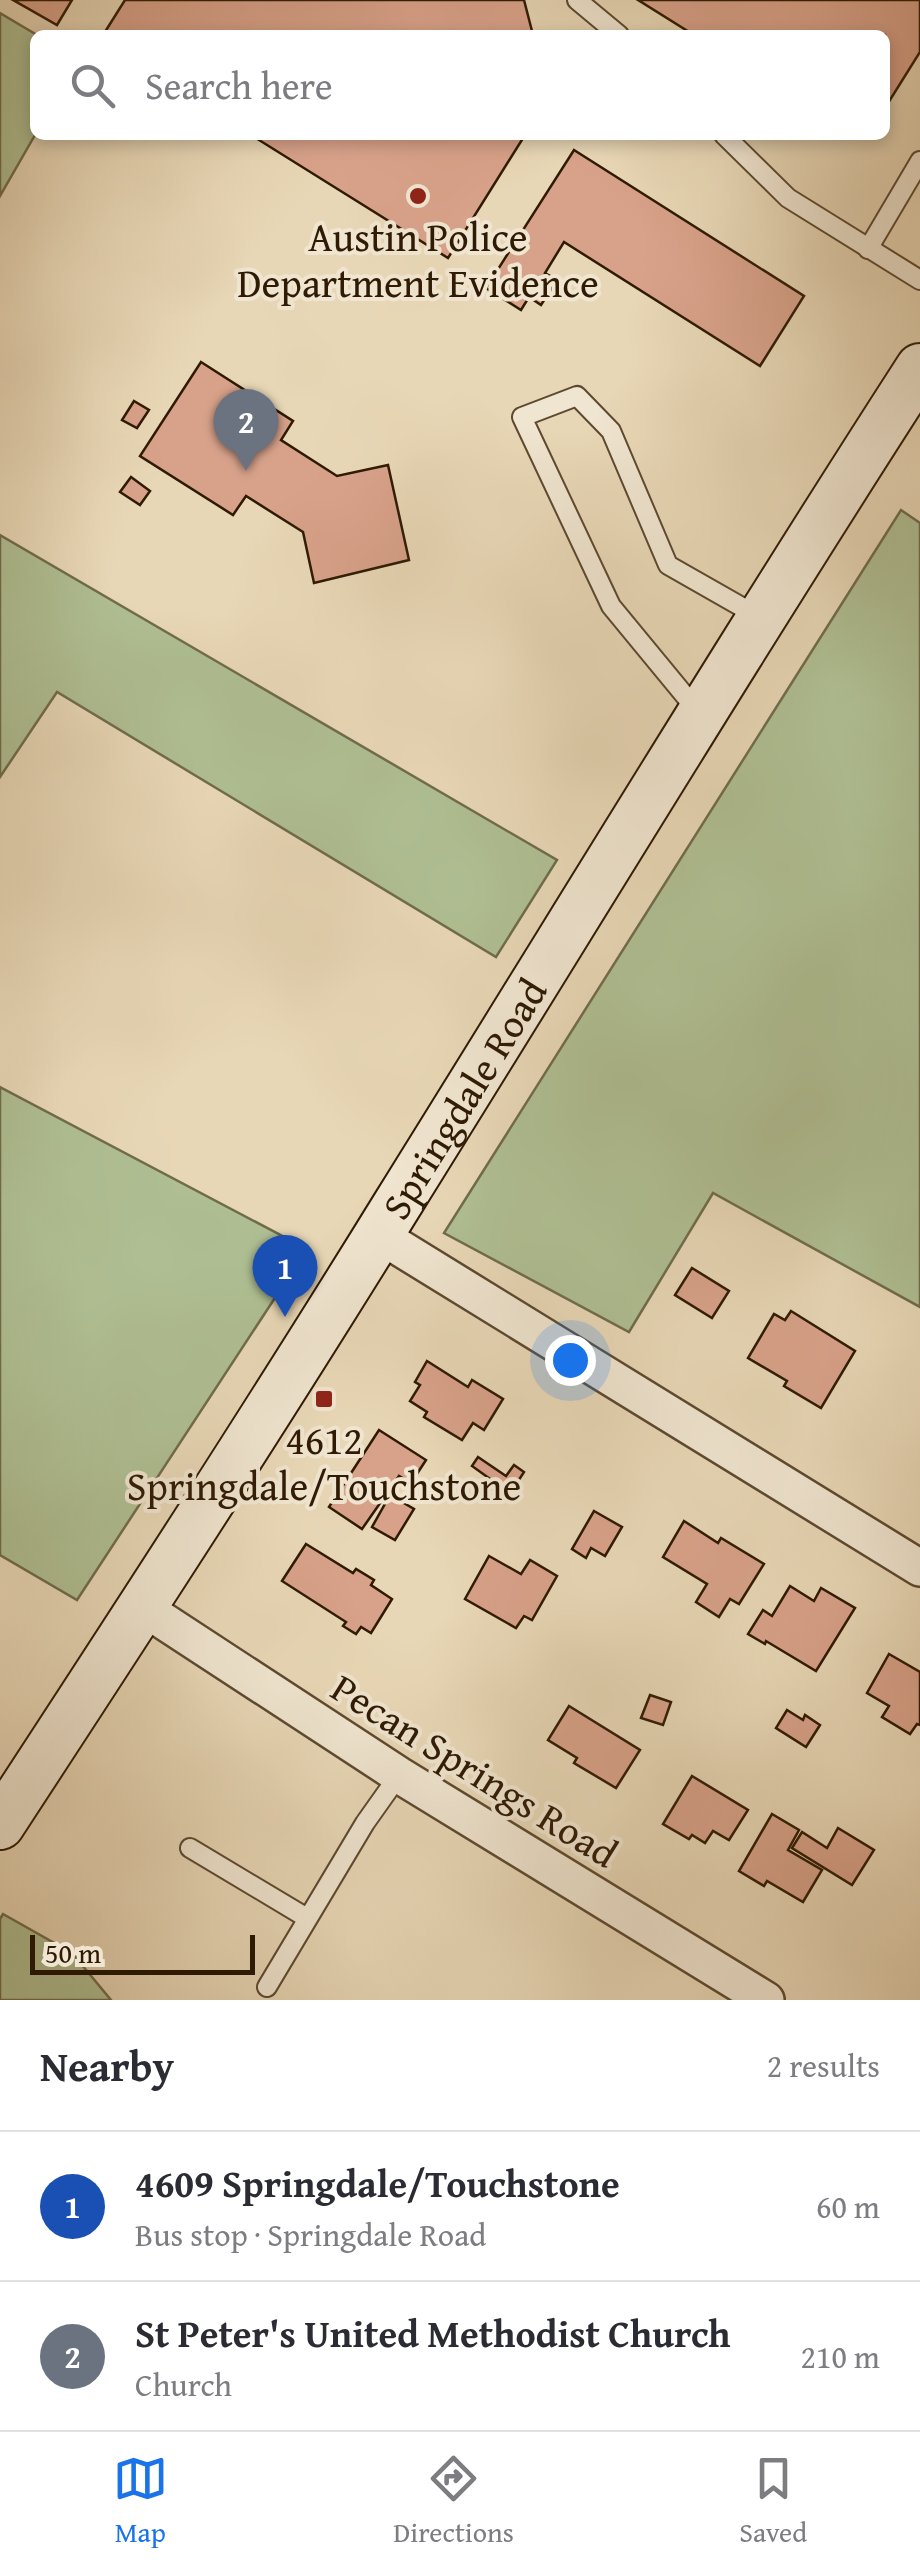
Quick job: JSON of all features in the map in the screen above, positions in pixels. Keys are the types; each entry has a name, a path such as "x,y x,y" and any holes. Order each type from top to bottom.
{"main road":[{"name":"Springdale Road","path":"0,1825 379,1235 920,368"}],"street":[{"path":"379,1235 920,1568"},
{"name":"Pecan Springs Road","path":"142,1607 399,1775 766,2000"}],"lane":[{"path":"576,0 613,30"},
{"path":"729,140 788,198 920,280"},
{"path":"868,249 920,161"},
{"path":"701,714 611,606 522,417 577,396 611,431 668,565 761,618"},
{"path":"268,1987 365,1824 399,1775"},
{"path":"190,1848 307,1918"}],"green space":[{"path":"0,13 30,31 32,140 0,196"},
{"path":"901,510 920,523 920,1307 713,1193 629,1332 444,1233"},
{"path":"0,535 557,860 496,957 57,692 0,777"},
{"path":"0,1087 307,1249 77,1600 0,1555"},
{"path":"3,1914 72,1953 111,2000 0,2000"}],"building":[{"path":"13,0 72,0 57,25"},
{"path":"125,0 524,0 532,30 106,30"},
{"path":"638,0 920,0 920,52 890,100 890,30 686,30"},
{"name":"Austin Police Department Evidence","path":"259,140 522,140 448,258"},
{"path":"574,150 804,296 760,366 564,242 545,273 557,280 541,305 529,297 521,310 486,288"},
{"path":"201,362 293,421 281,440 337,476 388,465 409,560 314,583 303,532 246,496 233,515 140,456"},
{"path":"134,401 149,410 137,428 122,420"},
{"path":"131,477 150,491 140,505 120,492"},
{"path":"692,1268 729,1291 712,1318 675,1295"},
{"path":"791,1311 855,1351 821,1408 784,1386 787,1381 748,1358 774,1314 785,1320"},
{"path":"427,1361 468,1387 472,1380 503,1399 484,1430 473,1423 462,1440 424,1417 427,1412 410,1401"},
{"path":"379,1430 426,1460 411,1483 399,1476 362,1529 329,1507"},
{"path":"478,1457 506,1476 514,1465 524,1472 507,1498 489,1487 493,1481 472,1466"},
{"path":"390,1495 414,1509 395,1540 372,1527"},
{"path":"594,1511 622,1527 605,1556 591,1548 586,1558 572,1549"},
{"path":"684,1521 718,1543 721,1538 764,1564 739,1604 730,1599 719,1617 696,1602 707,1584 663,1557"},
{"path":"306,1544 353,1573 356,1569 374,1580 371,1585 392,1599 371,1633 361,1627 356,1634 343,1626 346,1622 282,1581"},
{"path":"489,1556 521,1574 530,1560 557,1576 532,1620 524,1616 516,1628 465,1599"},
{"path":"790,1586 814,1601 821,1588 855,1608 816,1671 748,1634 763,1610 772,1616"},
{"path":"889,1654 920,1672 920,1725 910,1734 882,1717 889,1706 867,1693"},
{"path":"650,1695 671,1702 663,1725 641,1718"},
{"path":"569,1706 640,1750 616,1788 574,1763 577,1758 548,1740"},
{"path":"787,1710 820,1725 806,1747 776,1728"},
{"path":"692,1776 748,1810 729,1840 713,1831 705,1843 663,1824"},
{"path":"772,1814 799,1830 788,1850 822,1870 803,1902 767,1881 764,1886 739,1871"},
{"path":"838,1828 874,1850 852,1885 792,1848 802,1832 827,1848"}],"place":[{"name":"Austin Police Department Evidence","path":"418,196"},
{"name":"St Peter's United Methodist Church","path":"246,471"},
{"name":"4609 Springdale/Touchstone","path":"285,1317"},
{"name":"4612 Springdale/Touchstone","path":"324,1399"}]}
